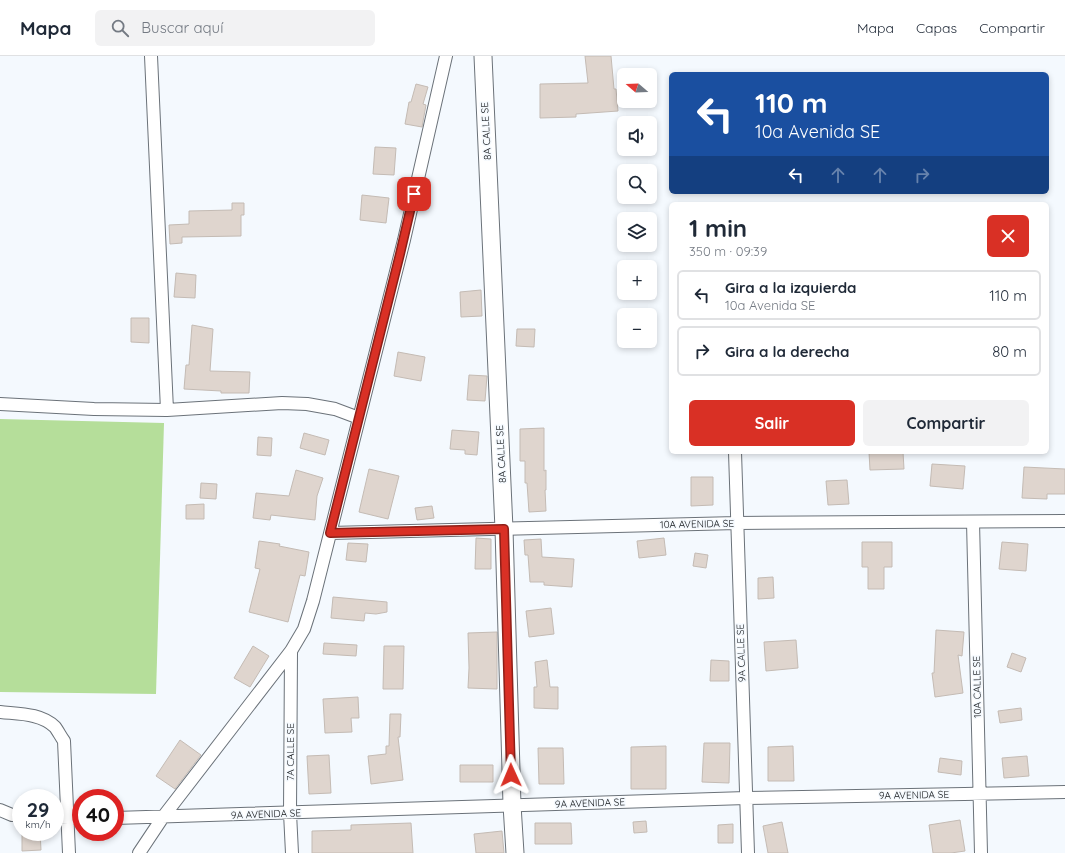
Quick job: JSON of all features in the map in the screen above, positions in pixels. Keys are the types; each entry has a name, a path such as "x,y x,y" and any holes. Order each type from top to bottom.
{"street":[{"path":"151,56 167,410"},
{"path":"140,853 163,817 291,651 304,628 313,600 404,240 446,56"},
{"name":"8A CALLE SE","path":"483,56 504,529 512,806 515,853"},
{"path":"0,404 94,409 167,410 282,403 307,404 335,409 359,418"},
{"name":"9A CALLE SE","path":"735,454 748,853"},
{"name":"10A AVENIDA SE","path":"330,533 737,523 1065,521"},
{"name":"10A CALLE SE","path":"973,522 981,853"},
{"name":"7A CALLE SE","path":"291,651 290,813 292,853"},
{"path":"0,712 28,715 43,719 55,727 64,741 69,853"},
{"name":"9A AVENIDA SE","path":"124,818 746,798 1065,792"},
{"path":"0,810 12,815"},
{"path":"64,818 72,818"}],"green space":[{"path":"0,419 164,423 156,694 0,692"}],"building":[{"path":"585,56 611,56 618,111 576,114 576,117 540,118 540,84 588,83"},
{"path":"416,84 428,87 423,104 426,105 422,127 405,124 409,102 411,102"},
{"path":"375,147 396,148 394,175 373,174"},
{"path":"362,195 389,198 386,223 360,220"},
{"path":"232,203 244,203 244,215 241,215 241,236 182,237 182,243 170,244 169,225 189,224 189,211 232,210"},
{"path":"176,273 196,275 195,298 174,297"},
{"path":"481,290 482,316 461,317 460,292"},
{"path":"131,318 149,318 149,343 131,342"},
{"path":"192,325 213,329 210,371 250,372 249,393 221,393 221,391 184,389 186,365 189,365"},
{"path":"517,329 535,329 534,347 516,346"},
{"path":"398,352 425,357 421,381 394,376"},
{"path":"469,375 487,376 485,401 467,400"},
{"path":"544,428 546,511 529,512 527,483 525,483 525,461 520,461 520,429"},
{"path":"452,430 479,432 477,455 465,454 465,450 450,449"},
{"path":"304,433 329,440 325,455 300,448"},
{"path":"258,437 272,438 271,456 257,455"},
{"path":"869,454 903,454 904,469 870,470"},
{"path":"932,464 965,466 963,489 930,486"},
{"path":"1024,467 1065,469 1065,494 1047,494 1047,499 1022,498"},
{"path":"369,469 399,476 388,519 359,512"},
{"path":"296,470 323,478 317,496 315,520 271,515 270,520 253,518 256,493 289,496"},
{"path":"691,477 713,477 713,505 691,506"},
{"path":"847,480 849,504 828,505 826,481"},
{"path":"201,483 217,484 216,499 200,498"},
{"path":"204,504 204,519 186,519 186,505"},
{"path":"432,506 434,518 417,520 415,508"},
{"path":"476,538 491,539 491,569 475,569"},
{"path":"664,538 666,555 639,558 637,541"},
{"path":"541,539 542,557 574,559 572,587 544,585 544,582 530,582 528,555 525,555 524,540"},
{"path":"259,541 280,544 279,546 309,552 305,576 300,575 288,622 249,612 260,569 255,568"},
{"path":"862,542 892,542 892,567 884,567 884,589 868,589 868,567 862,567"},
{"path":"1002,542 1028,544 1026,571 999,569"},
{"path":"348,543 368,544 366,562 346,560"},
{"path":"695,553 708,555 706,568 693,566"},
{"path":"773,577 774,598 758,599 758,578"},
{"path":"333,597 387,602 387,612 376,614 365,613 364,621 331,618"},
{"path":"551,608 554,634 529,637 526,611"},
{"path":"936,630 964,632 962,656 958,655 963,693 935,697 932,673 934,673"},
{"path":"497,632 497,689 468,688 468,633"},
{"path":"796,640 798,668 766,671 764,642"},
{"path":"324,643 357,645 356,656 323,654"},
{"path":"253,646 269,656 250,687 234,678"},
{"path":"384,646 404,646 403,689 383,689"},
{"path":"1012,653 1026,658 1021,672 1007,667"},
{"path":"547,660 550,687 558,687 558,709 534,708 534,687 537,687 535,662"},
{"path":"711,660 729,661 729,681 710,681"},
{"path":"358,697 359,718 351,718 352,732 325,733 323,699"},
{"path":"1021,708 1022,720 1000,723 998,711"},
{"path":"390,714 401,714 400,737 398,737 403,780 371,784 368,756 386,754 386,746 389,746"},
{"path":"180,740 201,755 175,789 156,776"},
{"path":"704,743 730,743 729,783 702,782"},
{"path":"666,746 666,789 631,789 631,747"},
{"path":"793,746 794,781 768,781 768,747"},
{"path":"538,748 563,748 564,784 539,784"},
{"path":"329,755 331,793 309,794 307,756"},
{"path":"1027,756 1029,776 1004,778 1002,758"},
{"path":"940,758 962,761 961,775 938,772"},
{"path":"460,765 493,765 493,782 460,782"},
{"path":"960,820 965,851 933,853 929,825"},
{"path":"646,821 647,832 634,833 633,822"},
{"path":"782,822 788,853 768,853 763,826"},
{"path":"411,823 413,853 312,853 312,831 351,830 351,825"},
{"path":"535,823 571,823 572,844 535,844"},
{"path":"733,824 733,843 718,843 718,825"},
{"path":"502,831 504,853 476,853 474,834"},
{"path":"22,841 40,841 41,850 22,851"}],"route":[{"path":"414,194 330,533 504,529 511,775"}]}
